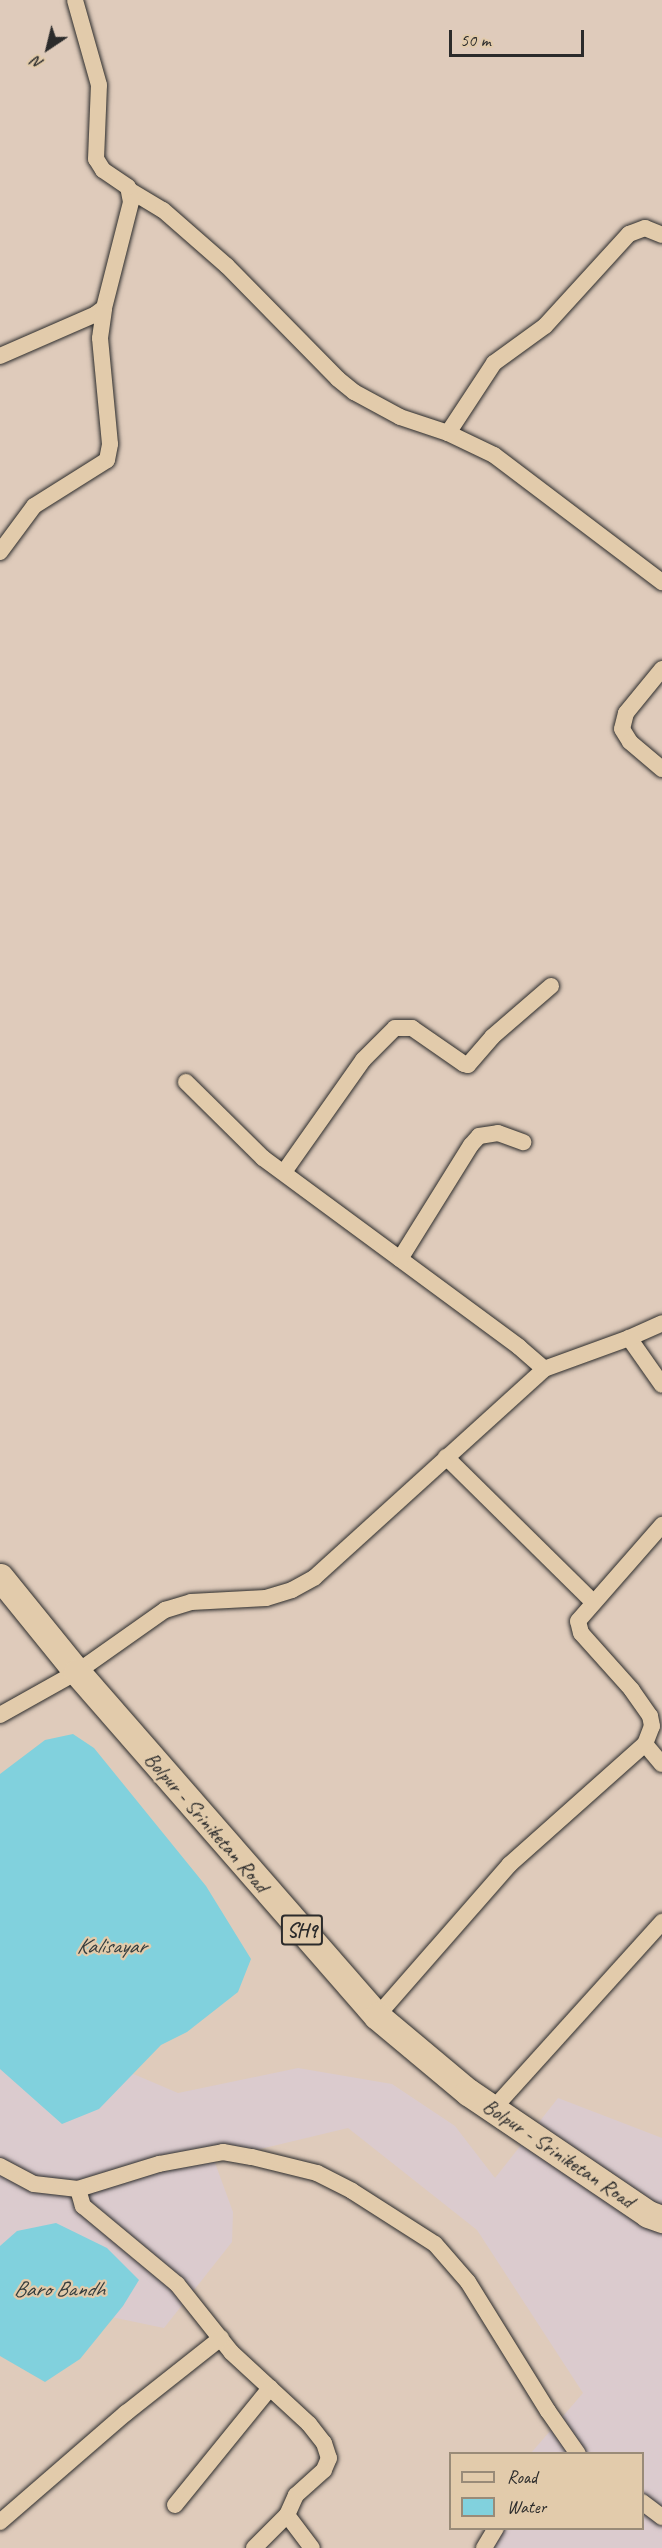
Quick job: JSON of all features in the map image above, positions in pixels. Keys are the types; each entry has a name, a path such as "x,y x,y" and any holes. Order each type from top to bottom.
{"main road":[{"name":"Bolpur - Sriniketan Road","path":"0,1577 77,1672 377,2016 468,2092 648,2214 662,2219"}],"street":[{"path":"75,0 99,85 96,159 103,171 163,210 227,266 338,379 354,392 400,417 448,433 501,460 662,582"},
{"path":"0,552 34,506 107,460 110,444 100,338 104,308 131,202 131,190"},
{"path":"448,433 494,363 545,326 629,234 645,228 662,235"},
{"path":"0,356 96,314 104,308"},
{"path":"662,669 626,713 622,729 630,742 662,769"},
{"path":"284,1172 363,1060 395,1028 412,1028 468,1065 492,1037 551,986"},
{"path":"186,1082 263,1158 400,1258 544,1369"},
{"path":"400,1258 479,1136 498,1133 524,1142"},
{"path":"0,1715 77,1672 165,1610 191,1602 266,1598 292,1590 315,1577 544,1369 629,1338 662,1323"},
{"path":"629,1338 662,1385"},
{"path":"446,1458 593,1602"},
{"path":"377,2016 509,1865 645,1744 652,1726 650,1716 632,1689 579,1629 578,1622 662,1525"},
{"path":"645,1744 662,1764"},
{"path":"494,2108 662,1922"},
{"path":"0,2166 34,2184 78,2189 159,2164 223,2152 317,2173 352,2191 435,2244 468,2282 569,2451"},
{"path":"78,2189 83,2206 177,2284 231,2352 309,2424 324,2443 329,2458 324,2470 296,2495 287,2515 254,2548"},
{"path":"0,2522 126,2413 221,2338"},
{"path":"175,2505 270,2388"},
{"path":"644,2504 662,2517"},
{"path":"287,2515 312,2548"},
{"path":"484,2548 495,2530"}],"shaded area":[{"path":"0,2017 178,2093 298,2068 392,2084 455,2126 495,2178 558,2098 662,2138 662,2548 490,2548 498,2530 644,2530 644,2452 532,2452 583,2393 477,2230 348,2128 214,2160 233,2212 232,2242 164,2328 0,2294"}],"water":[{"name":"Kalisayar","path":"73,1734 94,1748 206,1886 251,1959 238,1992 187,2032 161,2045 99,2109 62,2124 0,2069 0,1774 45,1740"},
{"name":"Baro Bandh","path":"56,2223 107,2248 139,2280 123,2306 80,2359 45,2382 0,2356 0,2246 17,2231"}]}
